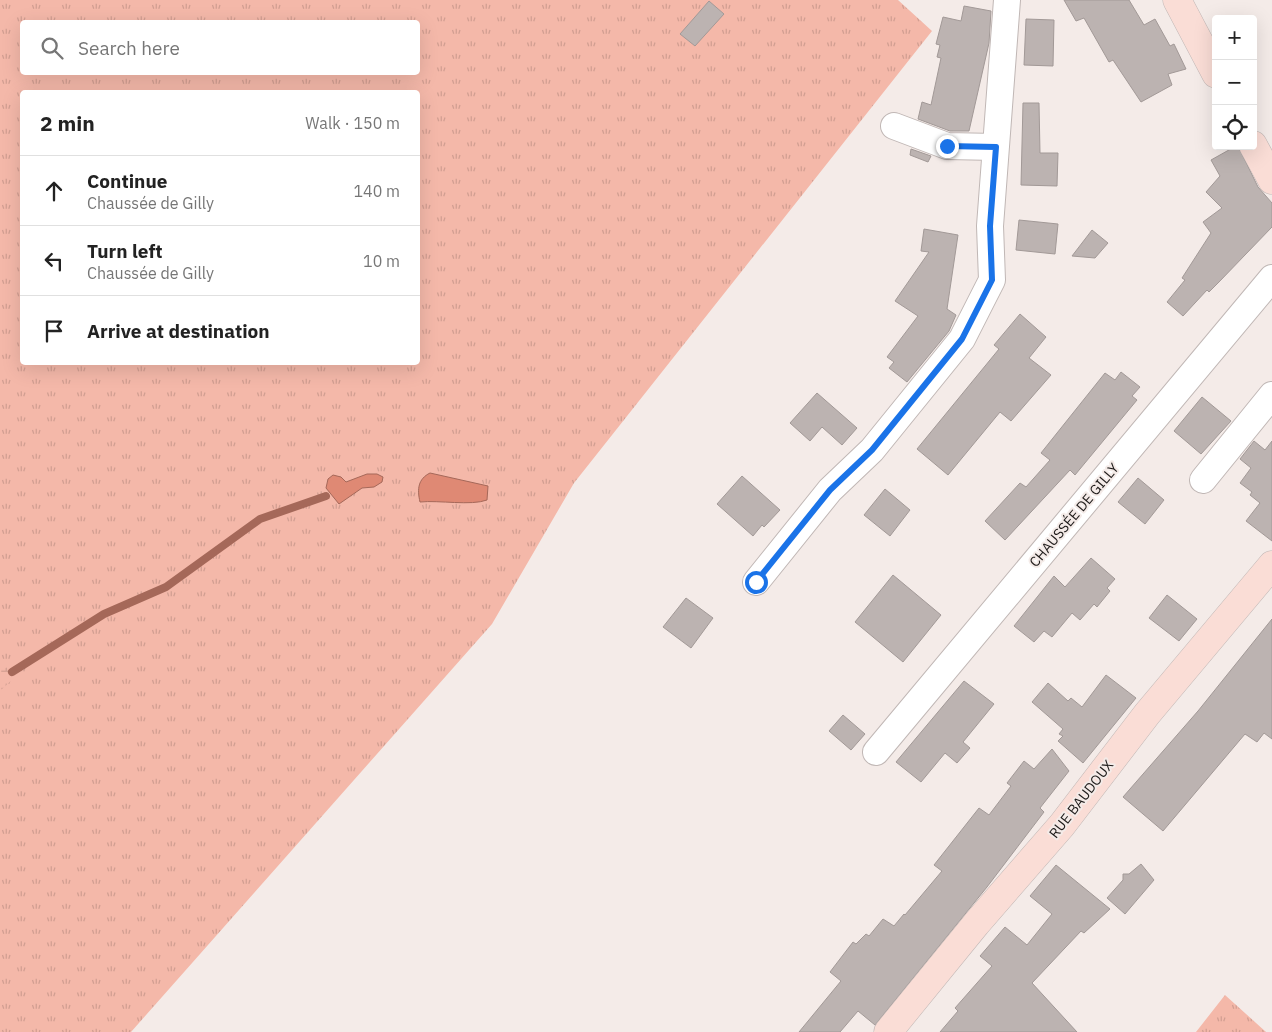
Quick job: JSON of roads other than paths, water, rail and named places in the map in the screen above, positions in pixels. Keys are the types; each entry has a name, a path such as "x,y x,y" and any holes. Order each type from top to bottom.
{"street":[{"path":"756,582 830,490 872,450 962,339 992,280 990,226 1007,0"},
{"path":"1177,0 1212,66"},
{"path":"894,126 947,146 996,147"},
{"path":"1256,150 1272,180"},
{"name":"CHAUSSÉE DE GILLY","path":"876,752 1272,278"},
{"path":"1202,480 1272,395"},
{"name":"RUE BAUDOUX","path":"888,1032 976,924 1062,825 1147,714 1272,565"}],"waterway":[{"path":"12,672 104,614 166,587 260,519 326,496"}]}
